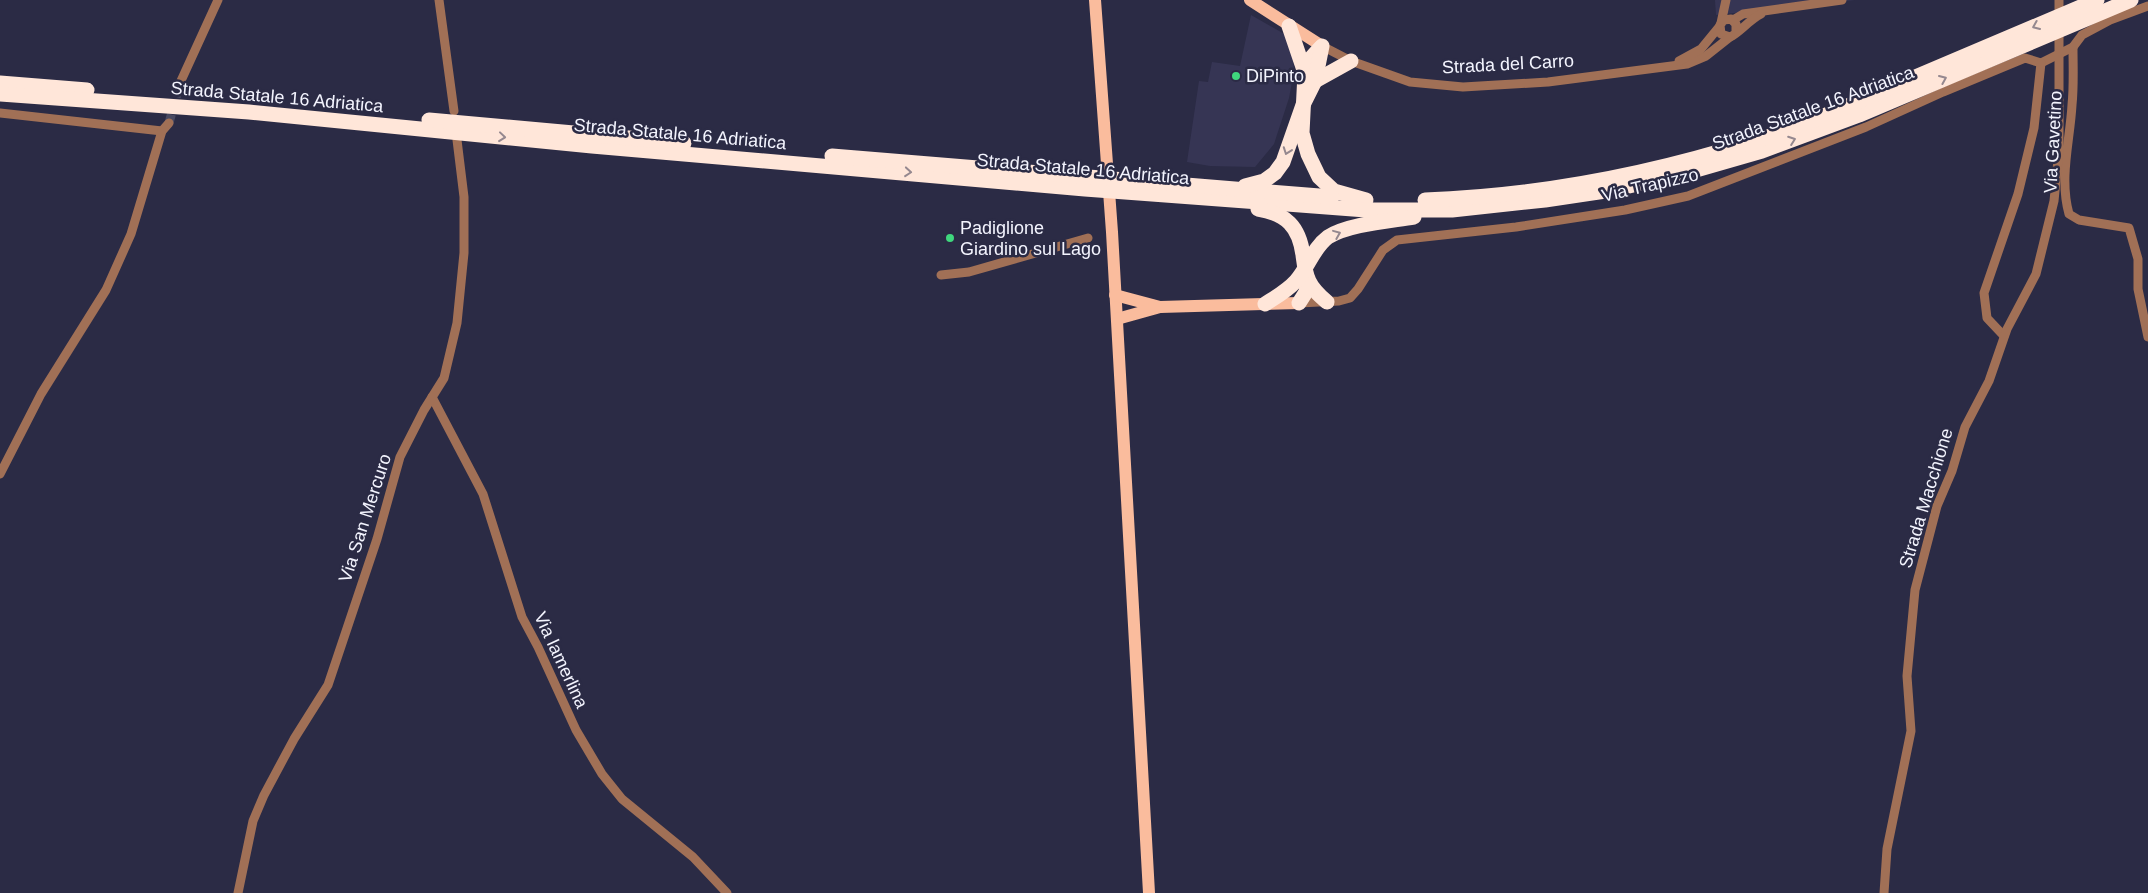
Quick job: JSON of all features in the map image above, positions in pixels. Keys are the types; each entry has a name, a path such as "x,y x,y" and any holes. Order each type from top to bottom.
{"highway":[{"name":"Strada Statale 16 Adriatica","path":"1204,193 1408,201 1453,199 1542,190 1609,180 1687,162 1757,141 2097,0"},
{"name":"Strada Statale 16 Adriatica","path":"0,83 495,125 1366,210 1452,210 1545,200 1612,190 1689,172 1762,151 1859,115 2131,0"},
{"path":"1289,26 1310,77"},
{"path":"1204,193 1250,185 1264,181 1275,173 1283,162 1322,46"},
{"path":"1310,77 1351,61"},
{"name":"Strada Statale 16 Adriatica","path":"0,94 249,112 592,146 1083,182"},
{"path":"1303,105 1302,133 1308,154 1319,176 1334,191 1366,200"},
{"path":"1204,193 1270,211 1286,219 1295,228 1299,237 1303,277 1299,303"},
{"path":"1265,304 1303,277 1318,246 1339,232 1452,210"},
{"path":"1303,277 1327,302"}],"main road":[{"name":"Strada del Carro","path":"1250,0 1322,46"},
{"path":"1096,2 1117,319 1149,893"},
{"path":"1115,295 1160,308"},
{"path":"1117,319 1160,308 1299,303"}],"street":[{"path":"180,83 218,0"},
{"path":"438,0 454,111"},
{"path":"1727,0 1732,20 1736,24 1733,34 1723,35 1720,25 1727,0"},
{"name":"Strada del Carro","path":"1732,20 1743,14 1842,0"},
{"name":"Strada Macchione","path":"1884,893 1887,849 1911,732 1907,676 1915,590 1937,506 1952,471 1965,428 1989,381 2004,336 2036,274 2054,201 2058,149 2059,0"},
{"path":"2004,336 1987,318 1984,293 2018,194 2034,128 2042,63 2073,47 2082,35 2110,20 2148,6"},
{"name":"Strada del Carro","path":"1322,46 1351,61 1410,82 1463,87 1548,82 1687,64 1706,56 1753,18 1766,11"},
{"path":"1720,25 1726,19 1732,20"},
{"name":"Strada del Carro","path":"1667,66 1685,59 1701,49 1720,25"},
{"name":"Via Gavetino","path":"2073,47 2072,106 2065,162 2065,200 2068,214 2079,220 2129,228 2138,259 2138,289 2148,337"},
{"name":"Via Trapizzo","path":"1299,303 1339,301 1350,298 1384,250 1397,240 1516,227 1625,210 1688,196 1866,127 2025,58 2042,63"},
{"path":"0,113 162,131"},
{"path":"0,474 41,394 106,290 130,234 162,131 169,123"},
{"name":"Via San Mercuro","path":"238,893 253,821 264,795 290,747 328,685 378,539 400,458 444,378 457,323 464,253 464,197 457,140"},
{"path":"941,275 969,272 1088,238"},
{"name":"Via lamerlina","path":"432,397 483,494 522,617 538,647 576,730 602,774 622,799 693,858 728,893"}],"shaded area":[{"path":"1715,0 1855,0 1716,15"},
{"path":"1251,15 1286,35 1293,53 1294,72 1289,98 1274,144 1255,167 1210,166 1187,162 1199,81 1208,82 1212,62 1240,66"}],"tunnel":[{"path":"169,123 180,83"}],"place":[{"name":"DiPinto","path":"1236,76"},
{"name":"Padiglione Giardino sul Lago","path":"950,238"}]}
